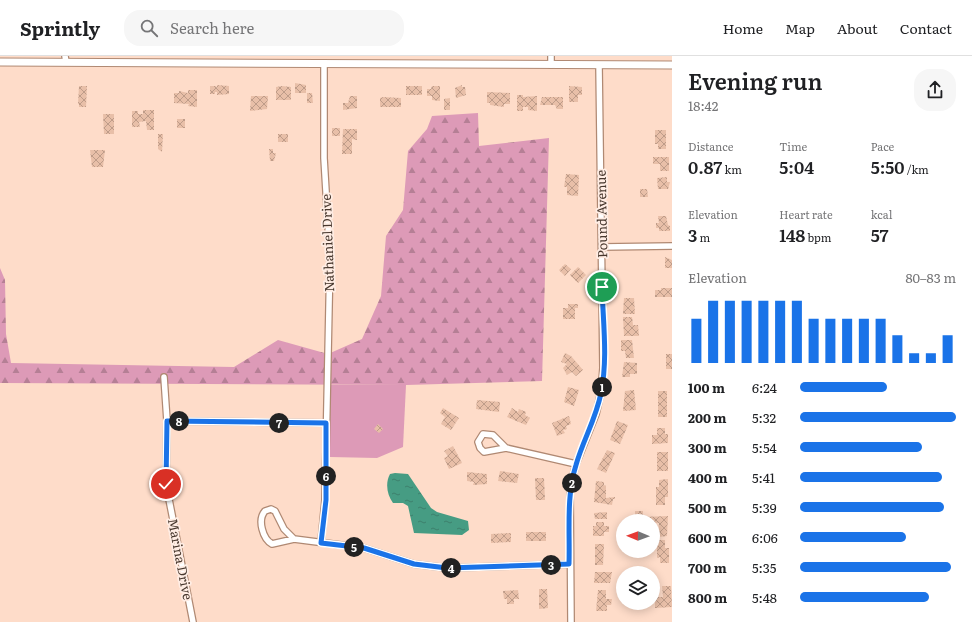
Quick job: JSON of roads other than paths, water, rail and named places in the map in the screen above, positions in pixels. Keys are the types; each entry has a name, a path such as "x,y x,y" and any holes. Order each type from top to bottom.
{"street":[{"path":"551,56 551,65"},
{"path":"0,62 65,59 324,64 672,66"},
{"name":"Nathaniel Drive","path":"321,543 326,500 326,423 330,258 324,158 324,64"},
{"name":"Pound Avenue","path":"570,622 570,488 576,464 596,414 604,368 598,65"},
{"path":"602,247 672,246"},
{"name":"Marina Drive","path":"164,377 167,421 166,484 193,622"},
{"path":"167,421 326,423"},
{"path":"506,448 493,435 489,434 483,434 478,442 480,448 484,452 506,448 576,464"},
{"path":"294,539 284,529 275,511 265,511 261,519 265,536 269,543 276,545 294,539 364,548 428,567 447,568 569,564"}],"water":[{"path":"390,474 408,474 431,508 437,512 468,521 469,530 462,535 414,533 408,506 403,503 393,503 388,493 388,478"}]}
